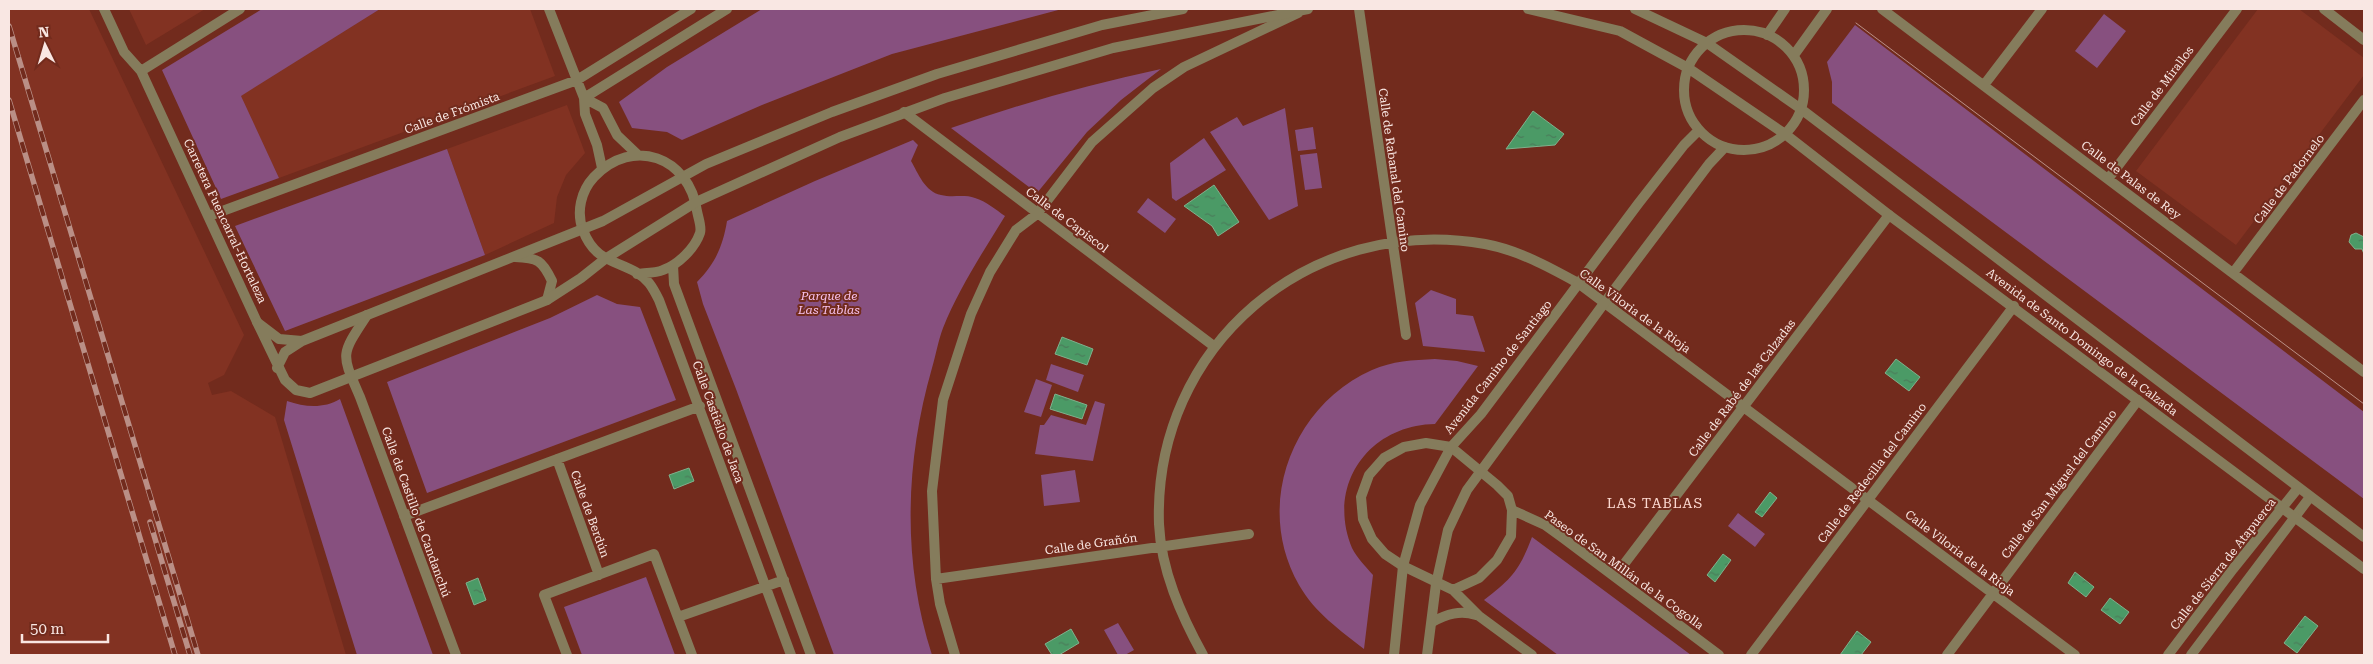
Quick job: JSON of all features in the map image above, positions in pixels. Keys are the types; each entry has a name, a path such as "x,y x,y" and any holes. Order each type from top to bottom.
{"street":[{"name":"Carretera Fuencarral-Hortaleza","path":"104,9 124,52 141,71 277,368 285,380 296,390 310,393 352,378"},
{"path":"141,71 240,9"},
{"path":"549,9 584,98 585,114 597,145 602,168"},
{"name":"Calle de Frómista","path":"209,216 577,80 691,9"},
{"path":"584,98 727,9"},
{"path":"277,368 285,352 302,341 603,221 682,176 823,116 937,74 1102,25 1183,9"},
{"path":"366,315 349,342 345,353 348,370 352,378 547,300 581,278 605,259 696,202 840,137 904,112 1113,48 1308,9"},
{"path":"955,655 940,604 936,579 932,490 942,400 971,314 990,272 1016,230 1037,214 1092,142 1153,88 1184,67 1308,9"},
{"name":"Calle de Rabanal del Camino","path":"1360,9 1406,335"},
{"name":"Avenida de Santo Domingo de la Calzada","path":"1528,9 1620,31 1688,68 1785,134 1889,215 2014,306 2364,569"},
{"name":"Avenida de Santo Domingo de la Calzada","path":"1635,9 1707,43 1801,109 2364,538"},
{"path":"1767,35 1785,9"},
{"path":"1794,56 1827,9"},
{"name":"Calle de Palas de Rey","path":"1882,9 2364,372"},
{"path":"1984,85 2042,9"},
{"name":"Calle de Mirallos","path":"2108,179 2237,9"},
{"path":"2324,9 2364,40"},
{"path":"1747,31 1767,35 1794,56 1803,81 1801,109 1794,123 1785,134 1767,146 1746,150 1725,148 1699,130 1687,111 1683,90 1688,68 1696,54 1707,43 1726,33 1747,31"},
{"path":"584,98 602,108 617,135 637,154"},
{"name":"Calle de Padornelo","path":"2233,272 2364,100"},
{"name":"Calle de Capiscol","path":"904,112 1215,347"},
{"name":"Avenida Camino de Santiago","path":"1394,655 1403,566 1420,505 1451,447 1480,414 1678,153 1699,130"},
{"path":"1428,655 1436,584 1448,530 1467,490 1709,164 1725,148"},
{"name":"Calle Castiello de Jaca","path":"637,274 663,270 673,265 690,251 701,232 696,202 691,189 682,176 661,159 637,154 618,158 602,168 588,185 582,197 580,209 582,230 593,250 605,259 637,274 648,282 659,300 791,655"},
{"name":"Calle de Rabé de las Calzadas","path":"1615,576 1889,215"},
{"name":"Calle Viloria de la Rioja","path":"1203,655 1174,596 1159,526 1162,473 1170,436 1192,380 1228,330 1254,305 1302,271 1336,256 1372,245 1392,241 1447,239 1486,244 1522,255 1554,269 1578,284 1605,302 2075,655"},
{"path":"515,257 534,258 545,265 552,281 547,300"},
{"name":"Calle Castiello de Jaca","path":"673,265 674,284 811,655"},
{"name":"Calle de Redecilla del Camino","path":"1751,655 2014,306"},
{"path":"257,322 279,340 302,341"},
{"name":"Calle de Castillo de Candanchú","path":"352,378 456,655"},
{"name":"Calle de San Miguel del Camino","path":"1946,655 2138,400"},
{"name":"Calle de Berdún","path":"404,516 700,406"},
{"path":"1453,590 1479,578 1497,560 1511,536 1512,510 1508,496 1451,447 1426,443 1404,447 1384,458 1369,475 1361,497 1363,519 1372,539 1386,554 1403,566 1436,584 1453,590 1479,616 1532,655"},
{"name":"Calle de Berdún","path":"557,459 599,575 544,595 566,655"},
{"name":"Calle de Sierra de Atapuerca","path":"2168,655 2233,569 2298,488"},
{"path":"2191,655 2310,497"},
{"name":"Paseo de San Millán de la Cogolla","path":"1512,510 1545,525 1719,655"},
{"name":"Calle de Grañón","path":"936,579 1250,534"},
{"path":"599,575 654,554 692,655"},
{"path":"678,617 765,585 784,580"},
{"path":"1432,622 1446,615 1465,612 1479,616"}],"shaded area":[{"path":"9,9 89,9 244,335 224,375 208,383 212,395 231,391 275,417 346,655 9,655"},
{"path":"129,9 205,9 146,45"},
{"path":"380,9 530,9 555,76 279,178 240,96"},
{"path":"2258,9 2299,9 2364,58 2364,75 2236,245 2136,171"},
{"path":"567,105 585,153 566,175 557,197 554,223 485,255 447,149"}],"green space":[{"path":"262,9 380,9 241,96 279,178 221,199 162,70"},
{"path":"762,9 1062,9 892,54 762,105 682,140 667,132 632,128 619,102 667,67"},
{"path":"2104,14 2126,31 2097,68 2075,51"},
{"path":"1855,25 2364,412 2364,499 1832,103 1832,82 1827,62"},
{"path":"1161,69 1121,100 1087,132 1037,193 951,128 1055,95"},
{"path":"1285,108 1298,206 1269,220 1210,132 1237,117 1243,126"},
{"path":"1313,127 1316,149 1298,151 1295,130"},
{"path":"1204,138 1226,170 1176,201 1172,198 1170,163"},
{"name":"Parque de Las Tablas","path":"913,140 918,145 911,161 926,186 935,193 945,196 967,196 979,199 1005,216 964,284 943,328 916,439 912,476 912,548 922,620 932,655 834,655 703,304 697,282 709,268 717,254 727,221 815,181"},
{"path":"447,149 485,255 285,331 235,226"},
{"path":"1317,153 1322,188 1305,190 1300,155"},
{"path":"1148,198 1176,219 1165,233 1137,212"},
{"path":"1431,290 1456,299 1456,314 1473,316 1485,352 1423,346 1415,303"},
{"path":"597,295 617,304 640,307 676,400 427,493 387,382 550,318"},
{"path":"1435,359 1457,361 1478,366 1435,424 1411,427 1391,435 1373,447 1359,463 1349,481 1345,502 1345,525 1352,548 1373,575 1364,649 1320,613 1305,595 1286,555 1280,524 1281,492 1288,462 1301,433 1320,408 1344,386 1372,370 1387,365"},
{"path":"1051,364 1084,375 1078,392 1046,380"},
{"path":"1036,379 1052,385 1041,417 1024,412"},
{"path":"340,399 433,655 357,655 284,420 287,401 300,405 321,406"},
{"path":"1095,401 1105,404 1093,461 1035,454 1040,425 1044,425 1051,415 1086,425"},
{"path":"1075,470 1080,502 1044,506 1041,475"},
{"path":"1738,513 1765,534 1755,547 1728,526"},
{"path":"1532,537 1691,655 1558,655 1484,600 1502,586 1514,573"},
{"path":"646,577 675,655 582,655 564,607"},
{"path":"1118,623 1134,650 1125,655 1118,655 1104,630"}],"water":[{"path":"1533,111 1564,134 1555,145 1506,149"},
{"path":"1214,185 1239,222 1218,236 1212,226 1184,206"},
{"path":"2356,233 2364,237 2364,254 2362,249 2355,249 2349,242 2351,235"},
{"path":"1062,337 1093,349 1087,365 1055,354"},
{"path":"1896,359 1920,377 1909,391 1885,373"},
{"path":"1055,394 1087,405 1082,419 1050,409"},
{"path":"689,468 694,481 674,489 669,475"},
{"path":"1770,492 1777,498 1762,517 1755,512"},
{"path":"1723,554 1731,560 1715,582 1707,575"},
{"path":"2075,572 2094,587 2086,597 2068,583"},
{"path":"478,578 486,600 474,605 466,583"},
{"path":"2110,598 2129,612 2120,624 2101,610"},
{"path":"2305,616 2318,626 2297,653 2284,643"},
{"path":"1071,629 1079,643 1059,655 1052,655 1045,644"},
{"path":"1857,631 1871,642 1861,655 1840,655"}],"tram line":[{"path":"1856,23 2364,404"}],"railway":[{"path":"9,26 198,655"},
{"path":"9,100 175,655"},
{"path":"150,522 190,655"}],"district":[{"name":"LAS TABLAS","path":"1655,503"}]}
